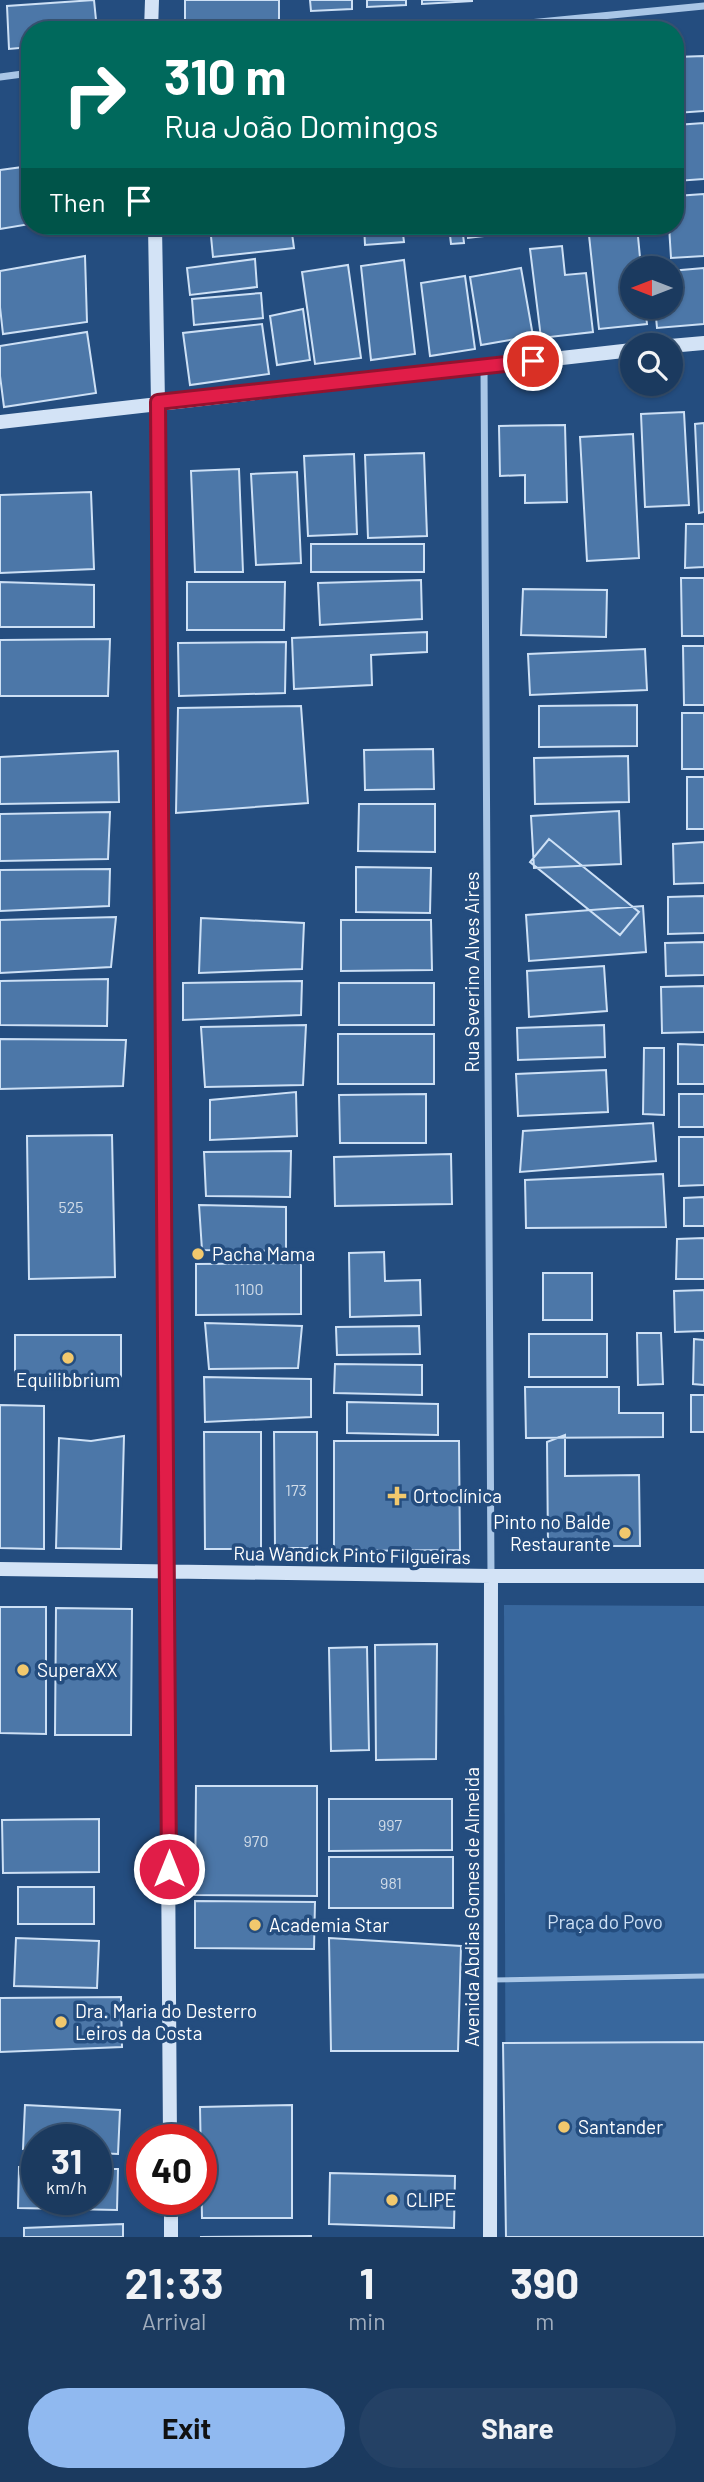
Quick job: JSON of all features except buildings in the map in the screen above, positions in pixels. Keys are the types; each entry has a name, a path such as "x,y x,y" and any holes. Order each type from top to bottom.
{"street":[{"path":"152,0 152,21"},
{"path":"550,21 704,6"},
{"path":"0,77 21,74"},
{"path":"155,235 170,2124"},
{"path":"683,344 704,342"},
{"path":"0,422 158,402 620,352"},
{"name":"Rua Severino Alves Aires","path":"484,367 491,1576"},
{"name":"Rua Wandick Pinto Filgueiras","path":"0,1569 491,1576 704,1576"},
{"name":"Avenida Abdias Gomes de Almeida","path":"490,2237 491,1576"},
{"path":"171,2215 171,2237"}],"lane":[{"path":"491,1980 704,1976"}],"green space":[{"name":"Praça do Povo","path":"504,1605 704,1606 704,2237 506,2237"}],"place":[{"name":"Pacha Mama","path":"198,1254"},
{"name":"Equilibbrium","path":"68,1358"},
{"name":"Ortoclínica","path":"397,1496"},
{"name":"Pinto no Balde Restaurante","path":"625,1533"},
{"name":"SuperaXX","path":"23,1670"},
{"name":"Academia Star","path":"255,1925"},
{"name":"Dra. Maria do Desterro Leiros da Costa","path":"61,2022"},
{"name":"Santander","path":"564,2127"},
{"name":"CLIPE","path":"392,2200"}],"route":[{"path":"169,1869 158,402 533,361"}]}
